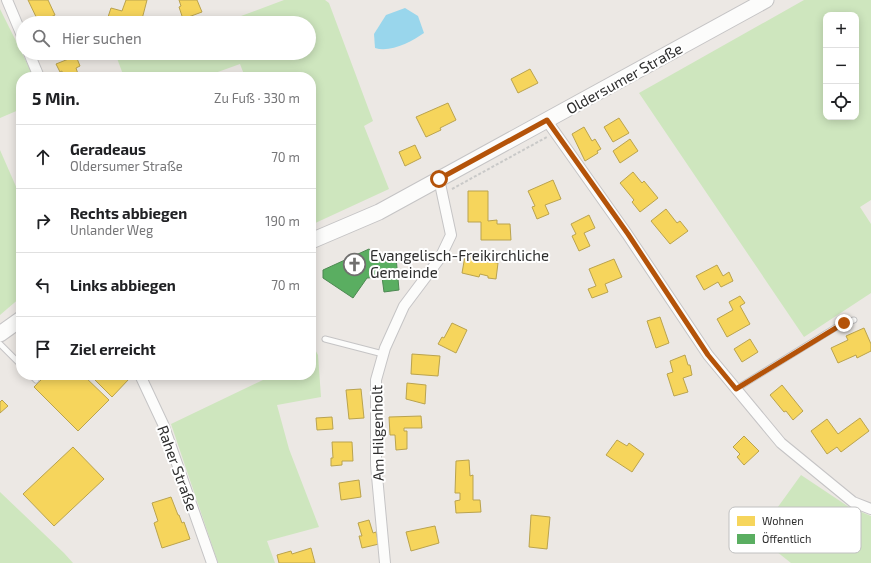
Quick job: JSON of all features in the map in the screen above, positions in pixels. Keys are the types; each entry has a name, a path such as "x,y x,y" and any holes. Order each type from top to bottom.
{"main road":[{"name":"Oldersumer Straße","path":"316,238 441,187 551,126 766,0"},
{"path":"0,334 16,323"}],"street":[{"path":"7,0 16,21"},
{"path":"32,60 37,72"},
{"path":"551,126 628,234 708,355 781,443 853,502 871,509"},
{"name":"Am Hilgenholt","path":"385,563 376,465 376,380 383,354 404,306 440,258 450,235 441,187"},
{"name":"Raher Straße","path":"142,380 163,424 212,563"}],"lane":[{"path":"736,389 844,323 854,320"},
{"path":"325,339 383,354"},
{"path":"0,344 16,360"}],"path":[{"path":"441,187 551,126"}],"green space":[{"path":"284,0 325,0 329,3 373,121 364,126 389,189 316,223 316,72 243,72 240,64 218,72 122,72 118,60 316,60 316,16 241,16"},
{"path":"804,0 871,0 871,200 860,207 871,224 871,293 804,337 639,93"},
{"path":"0,9 16,41 16,60 26,60 32,72 16,72 16,111 0,118"},
{"path":"0,150 16,187 16,301 0,315"},
{"path":"316,351 318,355 321,397 277,405 289,449 319,527 267,541 275,563 218,563 171,424 263,380 316,380"},
{"path":"801,475 849,507 778,507"},
{"path":"0,492 64,553 73,563 0,563"},
{"path":"861,512 871,516 871,563 791,563 778,553 861,553"}],"water":[{"path":"405,8 418,16 424,33 407,43 394,48 375,48 374,34 386,15"}],"building: Wohnen":[{"path":"28,0 48,0 55,15 36,16"},
{"path":"126,0 147,0 143,16 108,16 111,8 122,11"},
{"path":"179,0 197,0 202,12 191,16 182,16 179,7 181,6"},
{"path":"66,60 78,60 80,66 76,68 77,72 60,72 56,64"},
{"path":"530,69 538,83 518,93 511,79"},
{"path":"448,103 456,120 440,128 441,130 426,137 416,117"},
{"path":"619,118 629,133 613,142 604,127"},
{"path":"584,127 592,141 595,139 601,149 597,151 598,153 585,161 572,134"},
{"path":"630,139 638,151 620,163 613,151"},
{"path":"415,145 421,158 405,166 399,152"},
{"path":"633,172 642,183 644,181 658,198 640,212 632,202 634,200 620,183"},
{"path":"553,180 561,199 545,205 549,214 537,219 532,207 535,206 528,191"},
{"path":"468,191 488,191 488,221 497,220 497,224 510,224 511,240 481,240 481,222 468,222"},
{"path":"666,209 677,223 680,221 688,231 670,244 651,221"},
{"path":"589,215 595,228 584,233 590,246 579,251 572,236 576,234 571,224"},
{"path":"465,256 473,257 473,260 498,263 496,279 488,278 488,276 480,274 479,277 462,273"},
{"path":"614,259 622,277 605,284 608,292 592,298 588,289 596,286 589,269"},
{"path":"717,265 723,276 729,272 733,281 721,287 718,282 704,290 696,276"},
{"path":"740,296 745,303 740,306 750,324 727,337 717,319 733,310 729,302"},
{"path":"660,317 669,343 656,348 647,321"},
{"path":"452,323 467,330 456,353 438,344 442,337 444,338"},
{"path":"864,328 871,344 871,351 857,358 856,355 838,363 831,348 848,340 846,336"},
{"path":"750,339 758,352 742,362 734,349"},
{"path":"412,354 440,356 438,376 411,374"},
{"path":"685,355 688,365 690,365 692,375 683,378 688,392 674,396 667,374 673,372 670,361"},
{"path":"41,380 88,380 109,400 78,431 34,387"},
{"path":"95,380 128,380 112,397"},
{"path":"407,383 426,385 425,404 406,399"},
{"path":"782,385 803,411 793,420 786,411 784,412 770,395"},
{"path":"361,389 364,418 349,419 346,390"},
{"path":"2,400 8,406 0,413 0,402"},
{"path":"421,416 422,428 404,428 404,431 407,431 407,449 396,450 395,435 390,435 389,417"},
{"path":"332,417 333,429 317,430 316,418"},
{"path":"860,418 869,431 841,452 837,447 827,454 811,431 827,419 838,434"},
{"path":"744,436 759,451 744,465 737,457 740,454 733,447"},
{"path":"617,440 627,446 629,443 644,454 632,472 606,455"},
{"path":"332,442 352,442 353,461 342,461 342,465 331,466 331,458 333,458"},
{"path":"73,447 104,479 54,526 23,494"},
{"path":"469,460 470,476 473,475 473,500 480,500 481,512 456,513 455,501 460,500 460,493 455,493 456,461"},
{"path":"359,480 361,497 341,500 339,483"},
{"path":"171,497 182,523 184,522 190,539 162,548 154,523 158,521 152,503"},
{"path":"531,515 550,517 547,549 529,547"},
{"path":"369,520 373,533 376,532 379,544 362,548 359,536 362,536 358,523"},
{"path":"435,526 439,543 411,551 406,532"},
{"path":"311,548 315,563 279,563 277,555 291,551 292,554"}],"building: Öffentlich":[{"path":"369,249 383,259 396,257 399,290 384,292 382,277 367,278 353,298 323,278 323,270"}],"place":[{"name":"Evangelisch-Freikirchliche Gemeinde","path":"355,264"}],"route":[{"path":"439,179 547,120 559,139 628,234 708,355 736,389 844,323"}]}
